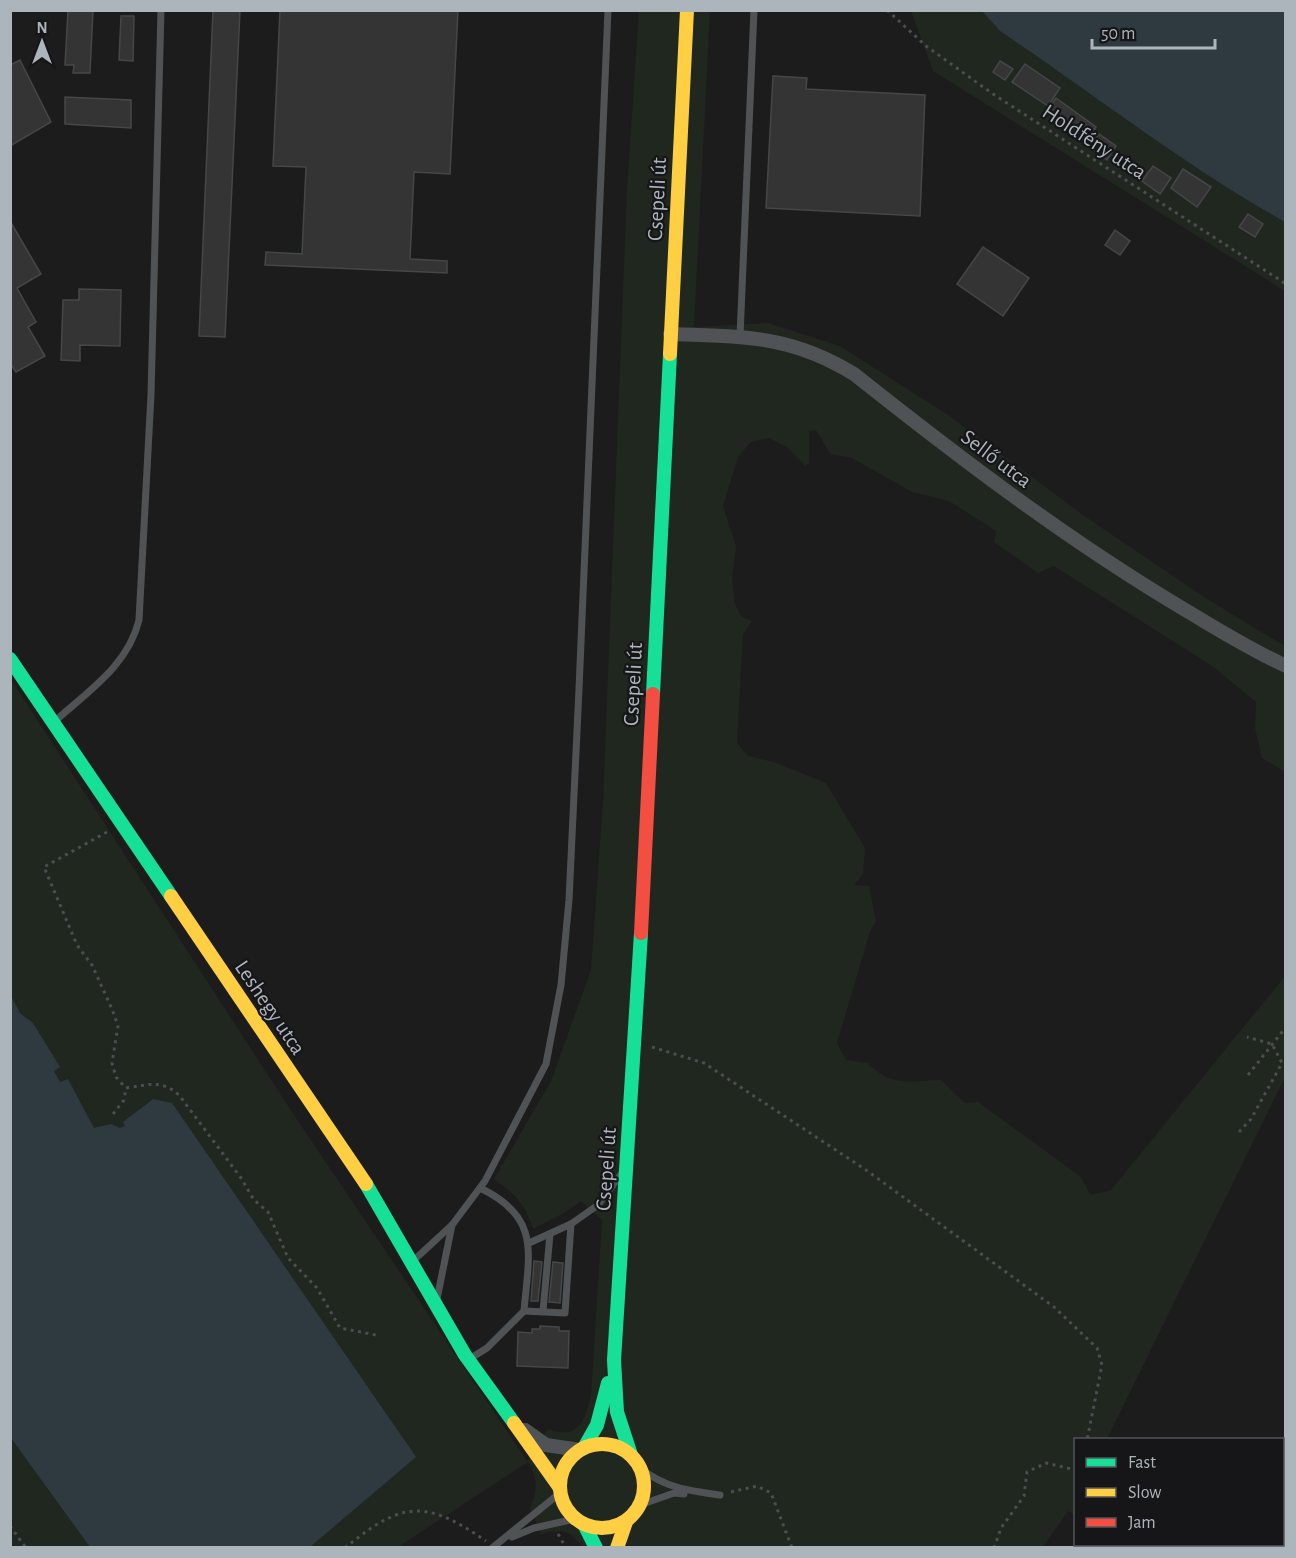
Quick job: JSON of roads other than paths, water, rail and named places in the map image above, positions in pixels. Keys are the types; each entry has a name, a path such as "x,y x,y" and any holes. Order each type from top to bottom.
{"street":[{"name":"Csepeli út","path":"631,1455 617,1412 614,1360 635,1044 687,10"},
{"name":"Sellő utca","path":"670,334 766,339 805,348 854,374 1013,496 1097,555 1245,646 1286,666"},
{"name":"Leshegy utca","path":"10,659 378,1202 414,1260 436,1304 469,1360 560,1491"},
{"name":"Csepeli út","path":"582,1449 601,1414 614,1360"},
{"name":"Leshegy utca","path":"486,1386 534,1438 556,1448 582,1449"},
{"path":"596,1548 579,1522 565,1507 560,1491 563,1470 582,1449 609,1444 631,1455 640,1468 645,1486 640,1505 626,1522 617,1548"},
{"path":"579,1522 609,1528 626,1522"}],"lane":[{"path":"52,723 122,661 135,638 139,620 151,395 161,10"},
{"path":"414,1260 453,1225 480,1188 546,1064 561,985 569,900 608,10"},
{"path":"740,336 754,10"},
{"path":"529,1243 571,1224 598,1205 625,1169"},
{"path":"469,1360 487,1348 524,1311 529,1243 512,1207 480,1188"},
{"path":"524,1311 565,1312 571,1224"},
{"path":"436,1304 453,1225"},
{"path":"543,1311 550,1234"},
{"path":"640,1468 656,1480 674,1488 720,1495 674,1493 640,1505"},
{"path":"496,1545 560,1491"},
{"path":"496,1545 534,1528 579,1522"}]}
